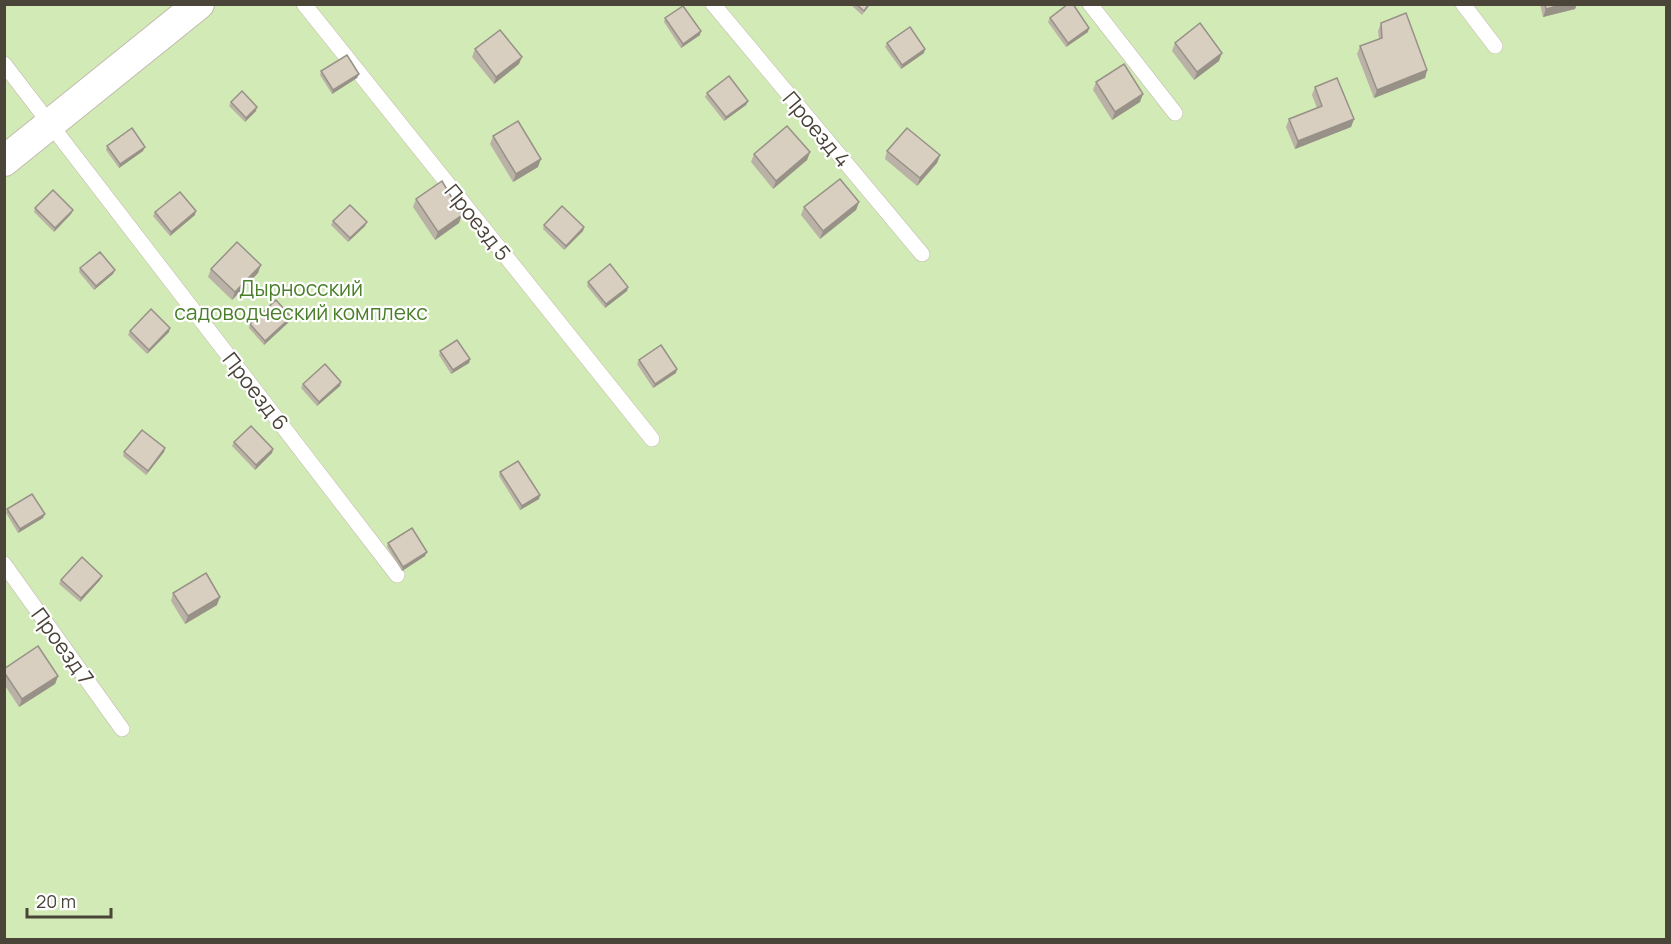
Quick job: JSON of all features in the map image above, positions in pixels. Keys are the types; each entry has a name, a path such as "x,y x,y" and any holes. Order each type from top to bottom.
{"street":[{"path":"4,162 52,126 157,36 199,4"}],"lane":[{"name":"Проезд 5","path":"304,4 652,439"},
{"name":"Проезд 4","path":"713,4 922,254"},
{"path":"1090,4 1175,114"},
{"path":"1463,4 1496,46"},
{"name":"Проезд 6","path":"4,64 397,574"},
{"name":"Проезд 7","path":"4,564 122,729"}],"green space":[{"name":"Дырносский садоводческий комплекс","path":"5,5 1666,5 1666,939 5,940"}],"building":[{"path":"856,4 869,4 864,11"},
{"path":"1068,4 1073,4 1089,28 1068,43 1050,18"},
{"path":"1545,4 1564,4 1546,9"},
{"path":"683,6 701,31 683,44 665,18"},
{"path":"1406,13 1427,70 1377,90 1360,46 1382,38 1381,23"},
{"path":"1200,23 1222,53 1197,72 1175,43"},
{"path":"910,27 925,49 902,65 887,43"},
{"path":"500,30 522,57 496,77 475,49"},
{"path":"347,55 359,74 333,90 321,71"},
{"path":"1124,64 1143,94 1115,112 1096,82"},
{"path":"729,76 748,101 726,117 707,93"},
{"path":"1337,78 1354,119 1298,141 1289,119 1322,106 1315,87"},
{"path":"242,91 257,107 246,118 231,102"},
{"path":"518,121 541,159 516,174 493,136"},
{"path":"787,126 810,152 776,181 754,154"},
{"path":"132,128 145,147 120,164 107,146"},
{"path":"907,128 940,155 920,178 887,151"},
{"path":"840,179 859,202 823,231 804,207"},
{"path":"442,181 462,215 438,232 416,199"},
{"path":"53,190 73,210 55,228 35,208"},
{"path":"180,192 196,211 171,232 155,212"},
{"path":"350,205 367,222 350,238 333,221"},
{"path":"562,206 584,227 566,246 544,225"},
{"path":"237,242 261,265 235,292 211,269"},
{"path":"100,252 115,270 96,286 80,268"},
{"path":"610,264 628,287 606,304 588,282"},
{"path":"276,300 291,317 265,341 250,324"},
{"path":"151,309 170,328 149,350 130,331"},
{"path":"457,340 470,359 453,370 440,351"},
{"path":"661,345 677,369 655,384 639,360"},
{"path":"325,364 341,382 319,402 303,384"},
{"path":"251,426 273,449 256,465 234,442"},
{"path":"142,430 165,448 148,471 124,452"},
{"path":"518,461 540,495 522,506 500,472"},
{"path":"32,494 45,514 20,529 7,509"},
{"path":"412,528 427,552 403,567 388,543"},
{"path":"82,557 102,576 81,598 61,580"},
{"path":"206,573 220,597 188,616 173,593"},
{"path":"38,646 58,676 22,699 4,669"}]}
